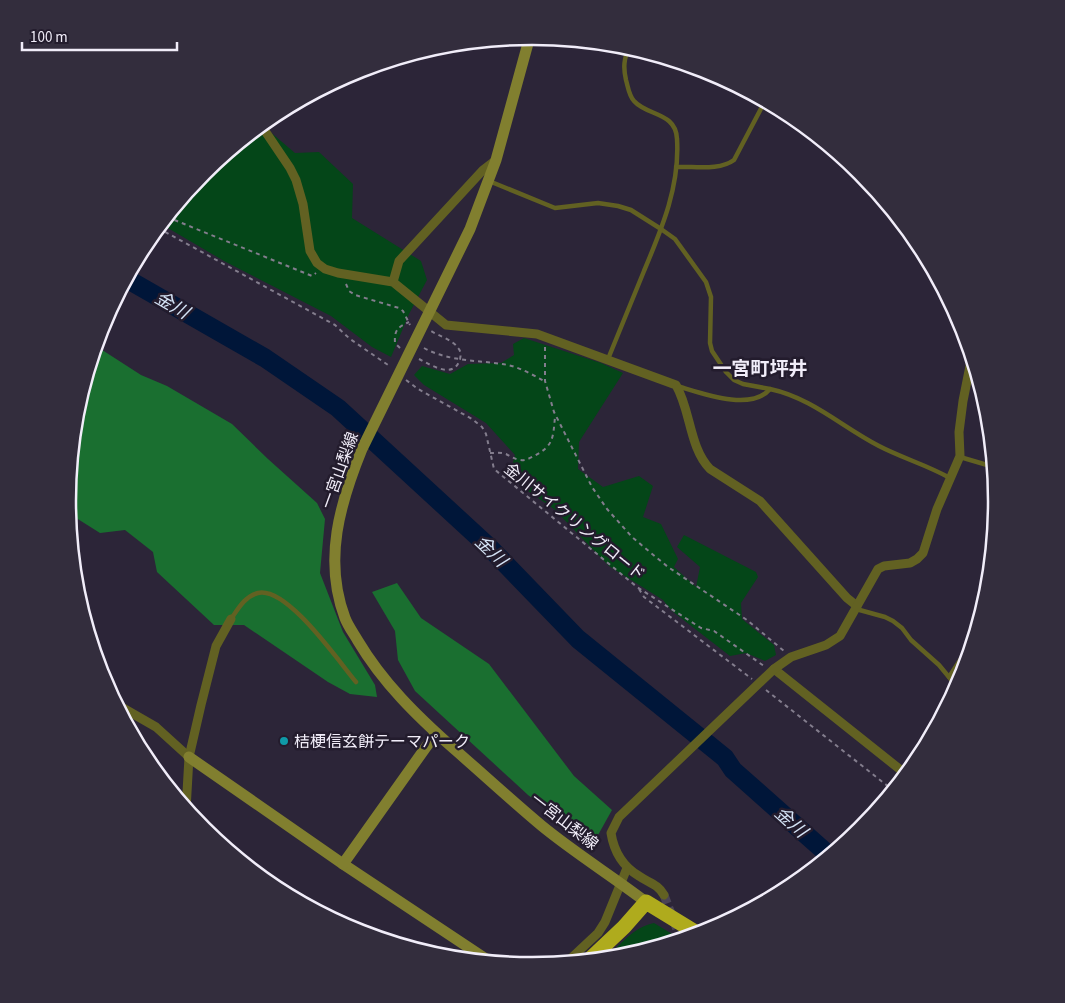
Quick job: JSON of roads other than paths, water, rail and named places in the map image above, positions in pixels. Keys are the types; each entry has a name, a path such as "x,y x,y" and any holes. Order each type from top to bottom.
{"highway":[{"path":"596,953 624,927 641,898 691,929"}],"main road":[{"name":"一宮山梨線","path":"527,45 496,160 470,229 439,293 417,326 348,484 338,520 335,555 336,584 345,619 375,668 398,695 436,733 542,826 641,898"},
{"path":"343,864 436,733"},
{"path":"189,757 343,864 479,955"}],"street":[{"path":"265,132 296,180 303,204 310,251 317,263 325,268 345,274 393,282 446,325 518,331 546,337 676,385 681,394 692,434 703,463 760,501 857,607"},
{"path":"393,282 399,261 483,170 496,160"},
{"path":"664,895 661,889 639,877 627,868 620,859 611,833 619,817 774,669 791,656 833,641 845,629 878,569 884,566 910,563 923,553 937,509 960,456 960,424 969,371"},
{"path":"187,799 189,757 216,646 231,619"},
{"path":"774,669 901,770"},
{"path":"127,711 156,728 189,757"},
{"path":"574,956 598,933 605,922 627,868"}],"lane":[{"path":"608,360 662,229 672,197 676,166 677,137 674,128 670,121 634,102 624,71 626,55"},
{"path":"676,166 720,166 734,160 762,107"},
{"path":"488,180 555,208 598,204 618,206 632,210 662,229 675,239 706,282 711,297 710,343 712,351 726,372 734,380 743,384 785,392 808,402 880,447 933,468 950,478"},
{"path":"676,385 732,400 752,399 766,394 770,389"},
{"path":"960,456 987,465"},
{"path":"231,619 247,598 259,592 271,593 295,610 324,641 356,682"},
{"path":"857,607 893,621 939,665 952,681"},
{"path":"949,677 961,658"}],"waterway":[{"name":"金川","path":"132,282 265,358 338,408 489,547 578,639 725,758 733,770 825,852"}],"tunnel":[{"path":"664,895 679,934"}],"place":[{"name":"桔梗信玄餅テーマパーク","path":"284,741"}],"district":[{"name":"一宮町坪井","path":"760,368"}]}
